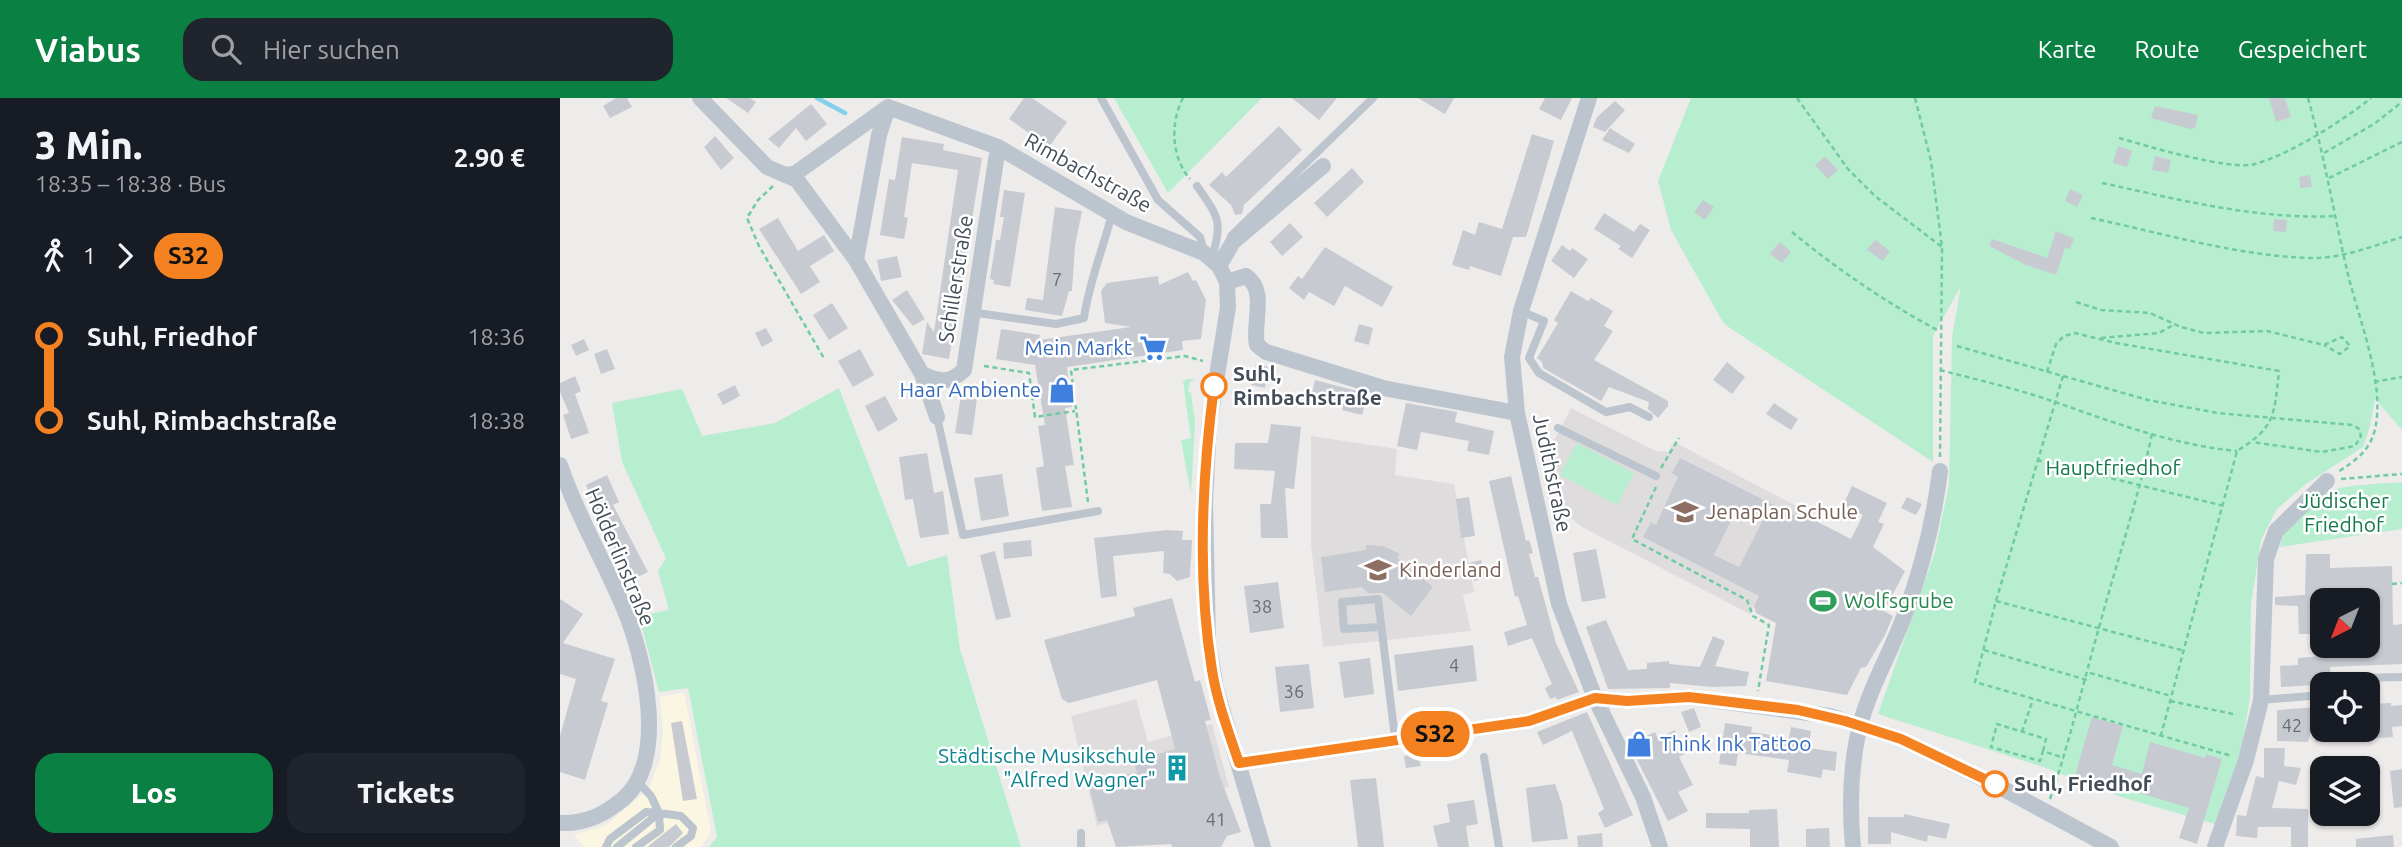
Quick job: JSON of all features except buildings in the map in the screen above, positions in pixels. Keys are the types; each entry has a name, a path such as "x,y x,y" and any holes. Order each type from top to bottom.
{"street":[{"path":"700,98 767,167 797,180 856,260 922,374 937,417"},
{"name":"Judithstraße","path":"1589,98 1521,311 1512,357 1517,413 1559,604 1595,698 1643,797 1660,847"},
{"path":"785,175 796,173 886,102"},
{"path":"856,260 886,102"},
{"name":"Rimbachstraße","path":"886,102 998,147 1112,214 1213,260"},
{"name":"Schillerstraße","path":"922,374 940,382 953,380 964,370 970,312 998,147"},
{"path":"1263,847 1212,673 1206,615 1205,502 1209,425 1228,307 1227,282 1213,260 1323,166"},
{"path":"1227,282 1246,276 1255,283 1258,291 1255,334 1257,345 1266,352 1383,388 1517,413"},
{"name":"Hölderlinstraße","path":"560,465 565,493 626,613 636,648 651,734 646,762 638,782 609,811 578,823 560,823"},
{"path":"1853,847 1849,793 1861,725 1921,567 1934,522 1940,471"},
{"path":"2215,847 2246,760 2261,700 2266,559 2276,531 2327,481"},
{"path":"1239,763 1395,738 1529,721 1595,698 1627,701 1689,697 1819,714 1861,725 1929,752 2109,846"}],"lane":[{"path":"1101,98 1158,200 1200,237 1213,260"},
{"path":"1213,260 1243,221 1373,98"},
{"path":"1197,186 1216,213 1220,227 1213,260"},
{"path":"970,312 1056,324 1084,318 1088,285 1099,264 1112,214"},
{"path":"1521,311 1544,321 1530,358 1539,373 1606,412 1630,407 1649,417"},
{"path":"937,417 963,535 1094,512"},
{"path":"1558,428 1656,476"},
{"path":"1380,626 1344,629 1342,602 1378,599 1395,738"},
{"path":"2380,678 2402,677"},
{"path":"2261,700 2310,696"},
{"path":"1484,757 1499,847"},
{"path":"636,847 660,830 659,813 651,796 638,782"},
{"path":"606,847 610,839 646,812 681,816 693,828 691,836 676,847"},
{"path":"617,847 659,813"},
{"path":"1081,847 1082,834"}],"path":[{"path":"1183,98 1176,112 1173,130 1184,172 1197,186"},
{"path":"1797,98 1848,169 1875,196 1942,247"},
{"path":"1915,98 1931,161 1942,247 1939,331 1940,471"},
{"path":"2119,138 2155,149 2254,165 2303,144 2371,98"},
{"path":"2310,99 2374,382 2376,428 2367,452 2327,481"},
{"path":"2324,153 2374,124 2402,102"},
{"path":"2329,178 2402,142"},
{"path":"785,175 758,200 747,218 759,246 825,360"},
{"path":"2102,183 2230,209 2314,217 2335,216"},
{"path":"2091,218 2265,254 2314,258 2343,254 2402,237"},
{"path":"1792,232 1829,263 1898,309 1939,331"},
{"path":"2076,302 2101,310 2150,313 2204,333 2267,331 2324,345 2340,354 2350,346 2342,337 2324,345"},
{"path":"2097,338 2159,333 2175,324"},
{"path":"2046,372 2050,355 2064,336 2075,333 2279,371 2274,418 2252,442 2237,452 2225,506 2161,734"},
{"path":"1957,346 2148,400 2218,413 2353,425 2360,429 2361,436 2355,446 2322,452 2252,442"},
{"path":"1094,512 1075,411 1071,370 1185,356 1218,365"},
{"path":"984,366 1029,373 1035,417 1075,411"},
{"path":"1939,370 2053,401 2112,424 2237,452"},
{"path":"2063,376 2053,401 1975,682 2246,760"},
{"path":"2374,382 2402,377"},
{"path":"2045,812 2089,673 2099,627 2141,486 2152,434"},
{"path":"1679,438 1656,476 1660,479 1632,538 1747,600 1753,616 1769,625 1756,705"},
{"path":"2037,460 2225,506"},
{"path":"2327,481 2402,474"},
{"path":"2392,584 2402,583"},
{"path":"1996,601 2185,651"},
{"path":"1984,649 2087,680"},
{"path":"2089,673 2171,696"},
{"path":"2022,732 2033,698"},
{"path":"2170,701 2233,713"},
{"path":"1997,724 2046,739 2043,751 2040,761 1991,747 1997,724"},
{"path":"2043,751 2064,758"}],"shaded area":[{"name":"Jenaplan Schule","path":"1571,408 1656,451 1668,452 1674,442 1804,510 1750,614 1582,527 1567,515 1547,454"},
{"path":"1311,436 1397,449 1395,475 1454,484 1474,592 1463,595 1471,631 1323,647 1311,545"},
{"path":"684,692 711,832 701,847 584,847 574,835 606,825 648,789 660,760 663,733 660,697"},
{"path":"1136,699 1148,742 1212,724 1229,787 1097,826 1071,716"}],"green space":[{"path":"1114,98 1262,98 1168,193"},
{"name":"Hauptfriedhof","path":"1691,98 2402,98 2402,430 2375,399 2363,447 2306,484 2276,510 2261,540 2251,605 2250,697 2242,747 2215,824 2121,797 2046,768 1878,714 1935,552 1949,484 1952,337 1961,286 1933,336 1933,462 1724,324 1671,230 1658,181"},
{"path":"1195,380 1190,382 1188,392 1191,393 1195,422 1191,494 1181,440 1191,438 1183,381"},
{"path":"839,388 908,567 947,555 960,649 1021,847 709,847 717,837 688,688 659,692 639,616 669,610 658,571 666,558 622,462 612,403 682,389 702,436 775,423"},
{"path":"1577,443 1634,473 1617,505 1560,475"},
{"name":"Jüdischer Friedhof","path":"2402,482 2402,529 2280,547 2291,522 2322,495 2346,487"}],"waterway":[{"path":"817,98 845,113"}],"bus line":[{"name":"S32","path":"1214,386 1205,502 1206,615 1212,673 1239,763 1395,738 1529,721 1595,698 1627,701 1689,697 1830,716 1901,739 1995,784"}],"place":[{"name":"Mein Markt","path":"1153,348"},
{"name":"Suhl, Rimbachstraße","path":"1214,386"},
{"name":"Haar Ambiente","path":"1062,390"},
{"name":"Jenaplan Schule","path":"1685,512"},
{"name":"Kinderland","path":"1378,570"},
{"name":"Wolfsgrube","path":"1823,601"},
{"name":"Think Ink Tattoo","path":"1639,744"},
{"name":"Städtische Musikschule \"Alfred Wagner\"","path":"1177,768"},
{"name":"Suhl, Friedhof","path":"1995,784"}]}
